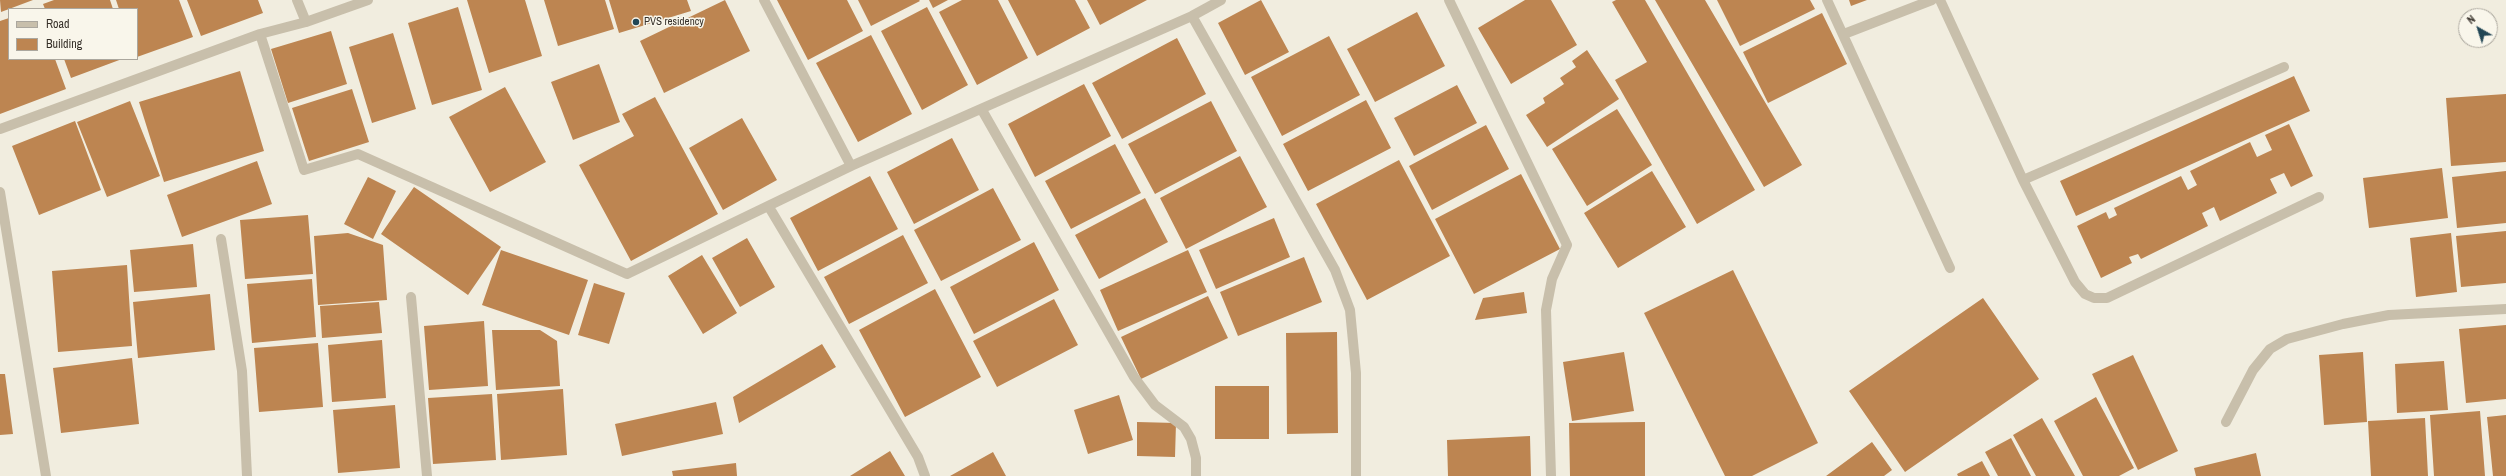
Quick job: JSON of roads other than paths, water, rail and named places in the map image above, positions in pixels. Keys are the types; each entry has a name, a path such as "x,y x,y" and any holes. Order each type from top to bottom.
{"street":[{"path":"297,0 306,22"},
{"path":"0,129 260,34 306,22 368,0"},
{"path":"764,0 850,166"},
{"path":"260,34 304,170 358,154 627,274 769,207 850,166 982,110 1192,16 1221,0"},
{"path":"1449,0 1567,245 1552,279 1546,310 1551,476"},
{"path":"1827,0 1844,34 1950,268"},
{"path":"1844,34 1932,0"},
{"path":"1940,0 2023,180 2075,282 2085,294 2094,298 2106,298 2319,197"},
{"path":"1192,16 1336,270 1350,310 1356,372 1356,476"},
{"path":"2023,180 2284,67"},
{"path":"982,110 1134,377 1155,405 1184,427 1191,439 1196,458 1196,476"},
{"path":"0,192 46,476"},
{"path":"769,207 918,457 925,476"},
{"path":"222,239 242,370 247,476"},
{"path":"411,297 427,476"},
{"path":"2226,422 2252,370 2270,349 2287,339 2343,324 2389,315 2506,309"}],"place":[{"name":"PVS residency","path":"636,22"}]}
